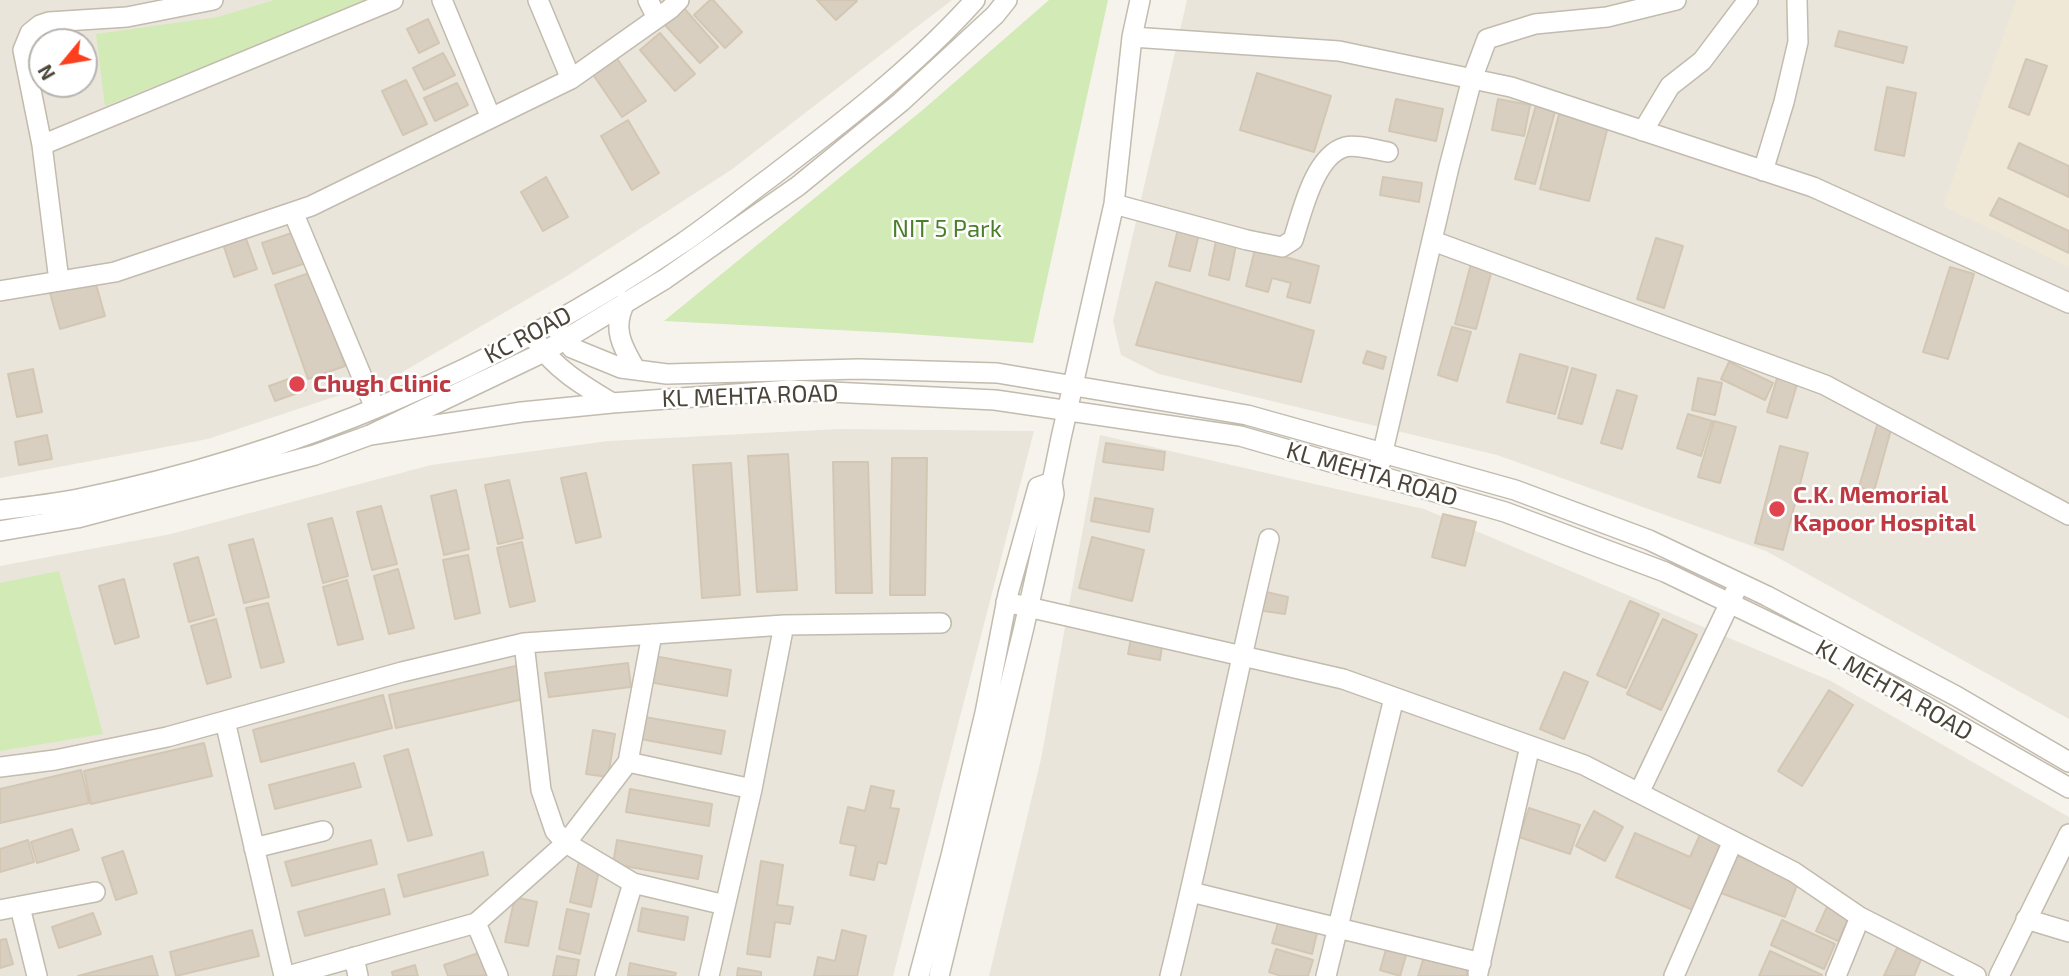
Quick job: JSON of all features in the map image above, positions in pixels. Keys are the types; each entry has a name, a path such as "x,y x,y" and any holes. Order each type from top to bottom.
{"street":[{"path":"59,281 43,145 23,50 30,33 40,25 127,17 213,0"},
{"path":"43,145 393,0"},
{"path":"442,0 491,118"},
{"path":"538,0 571,79"},
{"path":"648,0 657,18"},
{"path":"0,292 115,272 311,205 571,79 679,0"},
{"name":"KC ROAD","path":"0,510 77,499 180,474 303,437 375,408 496,353 552,323 681,244 886,87 975,0"},
{"path":"0,531 77,518 315,454 370,435 544,352 665,279 798,186 901,102 995,15 1007,0"},
{"path":"939,976 1054,494 1052,482 1114,204 1132,37 1140,0"},
{"path":"1377,475 1472,79 1487,39 1535,24 1607,17 1676,0"},
{"path":"1643,131 1670,86 1702,61 1748,0"},
{"path":"1763,171 1784,102 1798,42 1797,0"},
{"path":"1132,37 1339,51 1511,87 1813,187 2069,303"},
{"path":"1114,204 1282,247 1293,240 1316,176 1330,155 1347,146 1388,152"},
{"path":"293,212 375,408"},
{"path":"1433,242 1825,385 2069,514"},
{"name":"KL MEHTA ROAD","path":"626,301 620,312 617,332 623,349 636,370"},
{"name":"KL MEHTA ROAD","path":"552,323 572,348 621,368 667,374 859,369 997,373 1247,415 1516,490 1649,540 1740,583 1956,696 2069,762"},
{"path":"532,334 544,352 578,382 612,402"},
{"name":"KL MEHTA ROAD","path":"370,435 522,412 612,402 790,390 995,400 1240,436 1505,512 1665,572 1827,650 2069,788"},
{"path":"919,976 982,726 1006,602 1038,487 1052,482"},
{"path":"1170,976 1269,539"},
{"path":"1639,793 1740,583"},
{"path":"1006,602 1343,679 1584,765 1794,872 1860,917 1976,976"},
{"path":"0,767 55,760 167,737 402,672 524,643 784,625 941,623"},
{"path":"709,976 784,625"},
{"path":"225,721 286,976 356,967 475,923 566,843 628,762 652,634"},
{"path":"524,643 541,790 555,831 566,843 633,883 725,905"},
{"path":"1326,976 1394,698"},
{"path":"1191,892 1338,928 1479,970 1530,746"},
{"path":"628,762 751,789"},
{"path":"254,848 323,831"},
{"path":"1999,976 2069,834"},
{"path":"1674,976 1733,841"},
{"path":"605,976 633,883"},
{"path":"0,910 95,892"},
{"path":"20,907 37,976"},
{"path":"1836,976 1860,917"},
{"path":"2026,919 2069,932"},
{"path":"475,923 498,976"}],"shaded area":[{"path":"0,0 952,0 731,170 567,276 394,377 208,439 0,478"},
{"path":"1187,0 2069,0 2069,719 1766,551 1497,455 1159,374 1121,355 1113,321"},
{"path":"2016,0 2069,0 2069,267 1943,206"},
{"path":"839,429 1034,431 893,976 0,976 0,566 171,534 431,465 608,441"},
{"path":"1100,435 1424,509 1831,681 2069,817 2069,976 989,976 1041,759"}],"green space":[{"path":"274,0 370,0 105,106 98,34 218,17"},
{"name":"NIT 5 Park","path":"1049,0 1108,0 1033,343 664,321 925,108"},
{"path":"59,571 103,734 0,751 0,583"}],"building":[{"path":"713,0 742,32 725,48 694,15"},
{"path":"817,0 856,0 857,1 836,20"},
{"path":"683,7 718,47 700,63 664,24"},
{"path":"428,19 439,43 419,53 407,29"},
{"path":"1839,31 1907,47 1903,63 1835,46"},
{"path":"660,33 695,74 675,91 640,50"},
{"path":"443,53 455,75 424,90 413,68"},
{"path":"616,57 646,101 622,117 592,73"},
{"path":"2026,59 2047,66 2029,115 2009,107"},
{"path":"1257,73 1331,96 1314,152 1240,130"},
{"path":"406,80 427,124 403,135 382,91"},
{"path":"457,83 468,105 435,121 424,98"},
{"path":"1887,87 1916,93 1904,156 1875,150"},
{"path":"1396,99 1443,109 1436,141 1389,131"},
{"path":"1498,99 1530,105 1524,136 1492,130"},
{"path":"1537,102 1556,108 1535,184 1515,179"},
{"path":"1559,114 1608,126 1589,201 1540,189"},
{"path":"628,120 659,173 632,190 601,136"},
{"path":"2019,143 2069,166 2069,197 2008,168"},
{"path":"546,177 568,217 543,231 521,192"},
{"path":"1383,177 1422,183 1419,202 1380,195"},
{"path":"1999,198 2069,231 2069,253 1990,215"},
{"path":"1178,229 1199,234 1190,271 1169,266"},
{"path":"295,232 306,263 273,274 262,243"},
{"path":"245,236 257,269 234,277 223,244"},
{"path":"1656,238 1683,246 1664,308 1637,299"},
{"path":"1216,241 1236,245 1229,280 1209,275"},
{"path":"1255,249 1319,266 1310,303 1287,297 1291,283 1272,278 1268,292 1246,286"},
{"path":"1472,260 1493,266 1476,329 1455,324"},
{"path":"1950,267 1974,274 1948,359 1923,352"},
{"path":"312,272 345,366 308,379 275,285"},
{"path":"95,281 105,316 60,329 50,293"},
{"path":"1156,282 1314,331 1301,382 1136,345"},
{"path":"1452,327 1471,332 1457,381 1438,375"},
{"path":"1367,351 1386,357 1383,369 1363,363"},
{"path":"1520,354 1568,367 1555,414 1507,402"},
{"path":"1729,362 1773,383 1765,400 1721,379"},
{"path":"1572,368 1596,375 1582,424 1558,418"},
{"path":"33,369 42,412 17,417 8,374"},
{"path":"300,375 306,390 275,401 269,386"},
{"path":"1778,375 1798,381 1787,418 1767,412"},
{"path":"1698,378 1722,383 1715,415 1692,410"},
{"path":"1617,390 1637,396 1622,449 1601,443"},
{"path":"1688,414 1712,421 1701,456 1677,448"},
{"path":"1714,421 1736,427 1720,483 1698,477"},
{"path":"1878,422 1892,426 1874,491 1859,487"},
{"path":"47,435 52,459 19,465 15,442"},
{"path":"1106,443 1165,452 1163,470 1103,462"},
{"path":"1780,446 1808,453 1783,550 1755,543"},
{"path":"788,454 797,590 757,592 748,456"},
{"path":"892,458 927,458 925,595 890,595"},
{"path":"833,462 868,462 872,593 836,593"},
{"path":"731,463 740,595 702,598 693,465"},
{"path":"586,473 601,537 576,543 561,478"},
{"path":"509,480 523,538 498,544 485,485"},
{"path":"456,490 469,549 444,555 431,496"},
{"path":"1095,498 1153,509 1149,532 1091,521"},
{"path":"381,506 397,564 372,570 357,512"},
{"path":"1443,514 1476,522 1465,566 1432,557"},
{"path":"332,518 348,576 323,583 308,524"},
{"path":"1092,537 1144,550 1132,601 1079,588"},
{"path":"253,539 269,597 244,603 229,545"},
{"path":"522,542 535,601 510,607 497,548"},
{"path":"468,555 480,613 455,619 443,560"},
{"path":"198,557 214,615 189,622 174,564"},
{"path":"398,569 414,628 389,634 374,576"},
{"path":"124,579 139,637 115,644 99,586"},
{"path":"347,580 363,639 338,645 323,587"},
{"path":"1262,591 1288,597 1285,614 1257,610"},
{"path":"1630,601 1659,614 1626,688 1597,675"},
{"path":"268,603 284,662 261,668 246,608"},
{"path":"216,619 231,677 207,684 191,626"},
{"path":"1663,619 1697,635 1661,710 1627,694"},
{"path":"1132,633 1163,639 1160,660 1128,654"},
{"path":"654,656 731,670 727,696 649,682"},
{"path":"628,663 631,687 549,697 545,673"},
{"path":"520,665 528,698 396,728 389,695"},
{"path":"1564,672 1588,682 1564,739 1540,729"},
{"path":"1829,690 1853,705 1802,786 1778,771"},
{"path":"383,695 392,728 261,762 253,730"},
{"path":"639,716 725,731 721,754 635,738"},
{"path":"593,730 615,734 608,777 586,774"},
{"path":"204,743 212,776 91,804 84,771"},
{"path":"408,749 432,835 408,841 384,756"},
{"path":"354,763 361,787 275,809 269,785"},
{"path":"81,770 89,803 0,823 0,789"},
{"path":"871,786 894,791 890,808 899,809 886,864 878,862 874,880 850,875 856,846 840,843 848,807 865,811"},
{"path":"630,789 712,804 709,826 626,812"},
{"path":"1529,808 1580,825 1570,854 1519,837"},
{"path":"1594,811 1623,827 1605,861 1576,846"},
{"path":"72,829 79,850 37,863 31,842"},
{"path":"1701,832 1722,842 1693,910 1616,877 1635,833 1690,857"},
{"path":"28,840 34,862 0,872 0,849"},
{"path":"371,840 377,864 292,886 285,862"},
{"path":"617,840 702,856 698,879 613,864"},
{"path":"123,851 137,893 116,900 102,858"},
{"path":"483,852 488,875 404,897 398,875"},
{"path":"1735,855 1799,880 1785,917 1721,893"},
{"path":"579,861 600,866 591,907 570,902"},
{"path":"761,861 783,865 777,905 793,907 790,924 775,922 770,957 747,954"},
{"path":"384,889 390,914 305,936 298,912"},
{"path":"515,897 537,902 528,946 505,942"},
{"path":"1827,907 1849,917 1838,941 1816,931"},
{"path":"642,908 688,917 684,940 638,931"},
{"path":"567,909 589,914 580,954 559,949"},
{"path":"93,913 101,934 59,948 52,927"},
{"path":"1782,920 1835,944 1824,969 1771,945"},
{"path":"1278,923 1317,933 1312,954 1272,943"},
{"path":"252,930 259,956 176,976 170,952"},
{"path":"842,930 866,936 857,976 814,976 818,957 835,961"},
{"path":"6,939 13,964 0,968 0,940"},
{"path":"1387,946 1407,952 1400,976 1380,970"},
{"path":"1898,946 1922,957 1914,976 1884,976"},
{"path":"1276,949 1313,960 1308,976 1281,976 1269,972"},
{"path":"484,951 491,973 482,976 448,976 444,965"},
{"path":"1770,951 1822,975 1759,976"},
{"path":"1425,953 1468,966 1466,976 1418,976"},
{"path":"152,956 158,976 78,976"},
{"path":"557,956 579,960 576,976 553,976"},
{"path":"630,963 676,973 675,976 628,976"},
{"path":"415,965 418,976 393,976 392,972"},
{"path":"738,968 761,972 761,976 737,976"}],"place":[{"name":"Chugh Clinic","path":"297,384"},
{"name":"C.K. Memorial Kapoor Hospital","path":"1777,509"}]}
